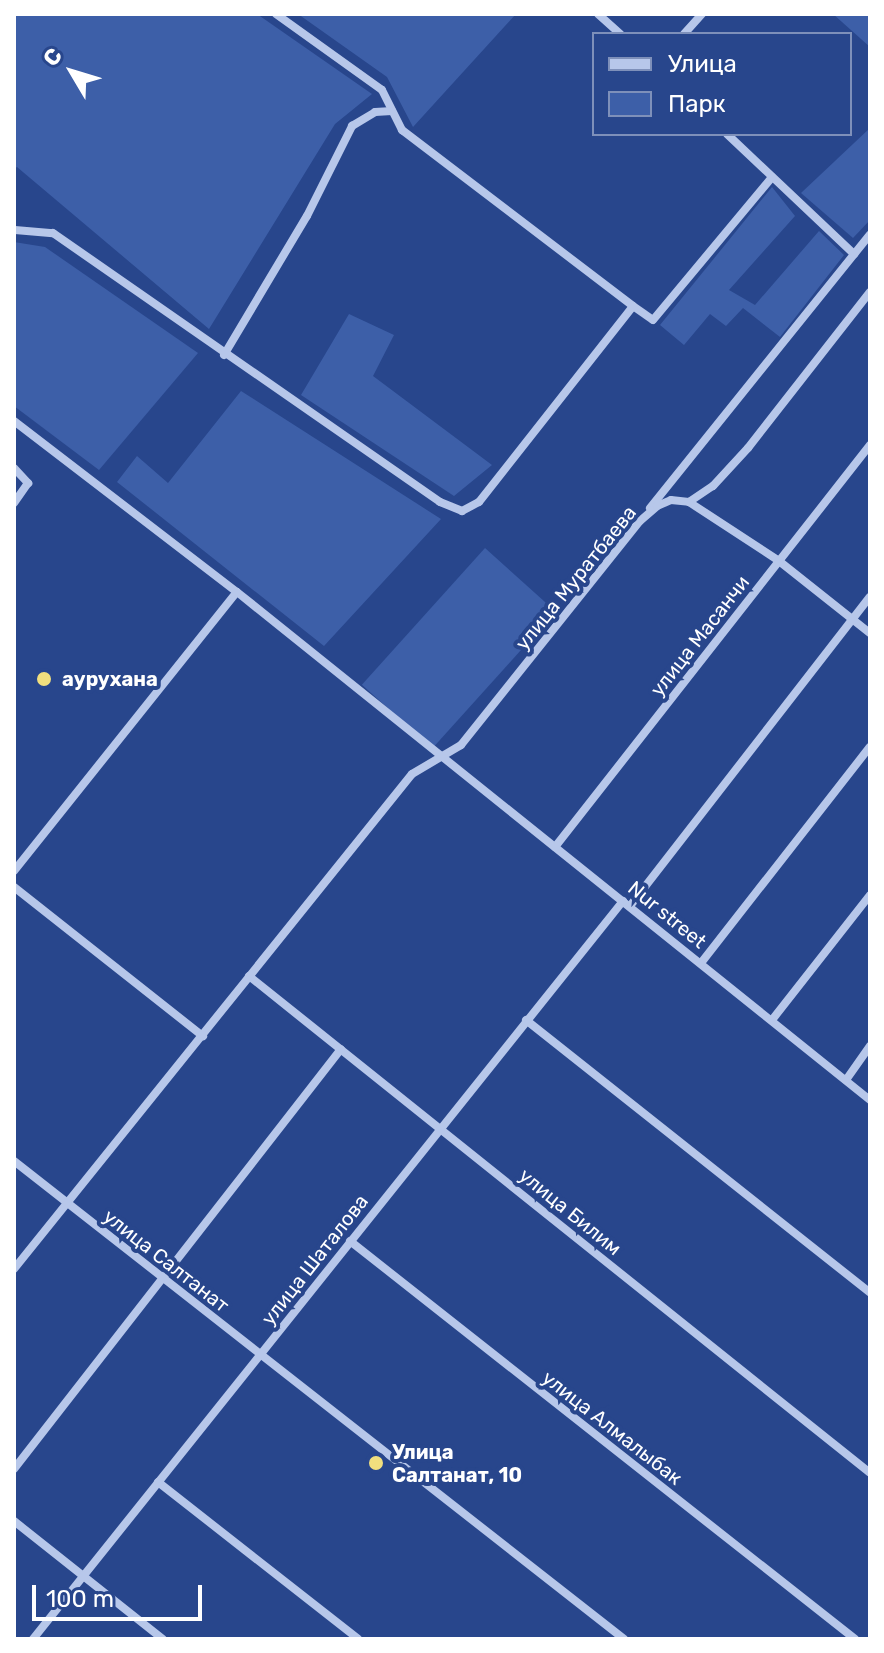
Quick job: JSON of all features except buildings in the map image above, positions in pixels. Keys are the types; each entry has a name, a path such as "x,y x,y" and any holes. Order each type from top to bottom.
{"street":[{"path":"276,14 382,90 402,130 653,320 772,177"},
{"path":"598,14 618,32"},
{"path":"686,32 702,14"},
{"path":"224,355 307,216 352,126 375,112 392,111"},
{"path":"729,136 854,254"},
{"path":"15,230 53,233 224,355 440,502 462,511 479,502 633,306"},
{"path":"640,521 870,234"},
{"name":"улица Муратбаева","path":"14,1269 412,774 461,745 640,521 657,506 671,500 689,502 713,486 748,448 870,292"},
{"name":"Nur street","path":"14,421 237,592 440,759 555,847 870,1100"},
{"name":"улица Масанчи","path":"555,847 870,445"},
{"path":"14,468 28,483 14,503"},
{"path":"689,502 779,561 870,633"},
{"path":"14,871 237,592"},
{"name":"улица Шаталова","path":"33,1639 526,1020 626,904 870,597"},
{"path":"701,963 870,747"},
{"path":"14,887 203,1036"},
{"path":"772,1020 870,895"},
{"name":"улица Билим","path":"249,976 870,1473"},
{"path":"526,1020 870,1293"},
{"path":"846,1080 870,1046"},
{"path":"14,1469 341,1049"},
{"name":"улица Салтанат","path":"14,1161 624,1639"},
{"name":"улица Алмалыбак","path":"350,1241 855,1639"},
{"path":"158,1482 358,1639"},
{"path":"14,1521 163,1639"}],"green space":[{"path":"14,14 257,14 372,94 335,124 209,329 17,167 14,169"},
{"path":"298,14 516,14 413,127 387,77"},
{"path":"833,14 870,14 870,47"},
{"path":"870,128 870,220 853,238 801,193"},
{"path":"772,187 795,216 729,290 755,305 819,231 844,255 780,337 743,308 726,326 710,314 684,345 660,325"},
{"path":"14,242 45,247 198,353 99,470 14,406"},
{"path":"349,314 394,335 373,376 492,465 454,496 301,395"},
{"path":"241,391 441,519 324,646 117,482 137,456 168,483"},
{"path":"485,548 556,612 432,748 362,685"}],"place":[{"name":"аурухана","path":"44,679"},
{"name":"Улица Салтанат, 10","path":"376,1463"}]}
